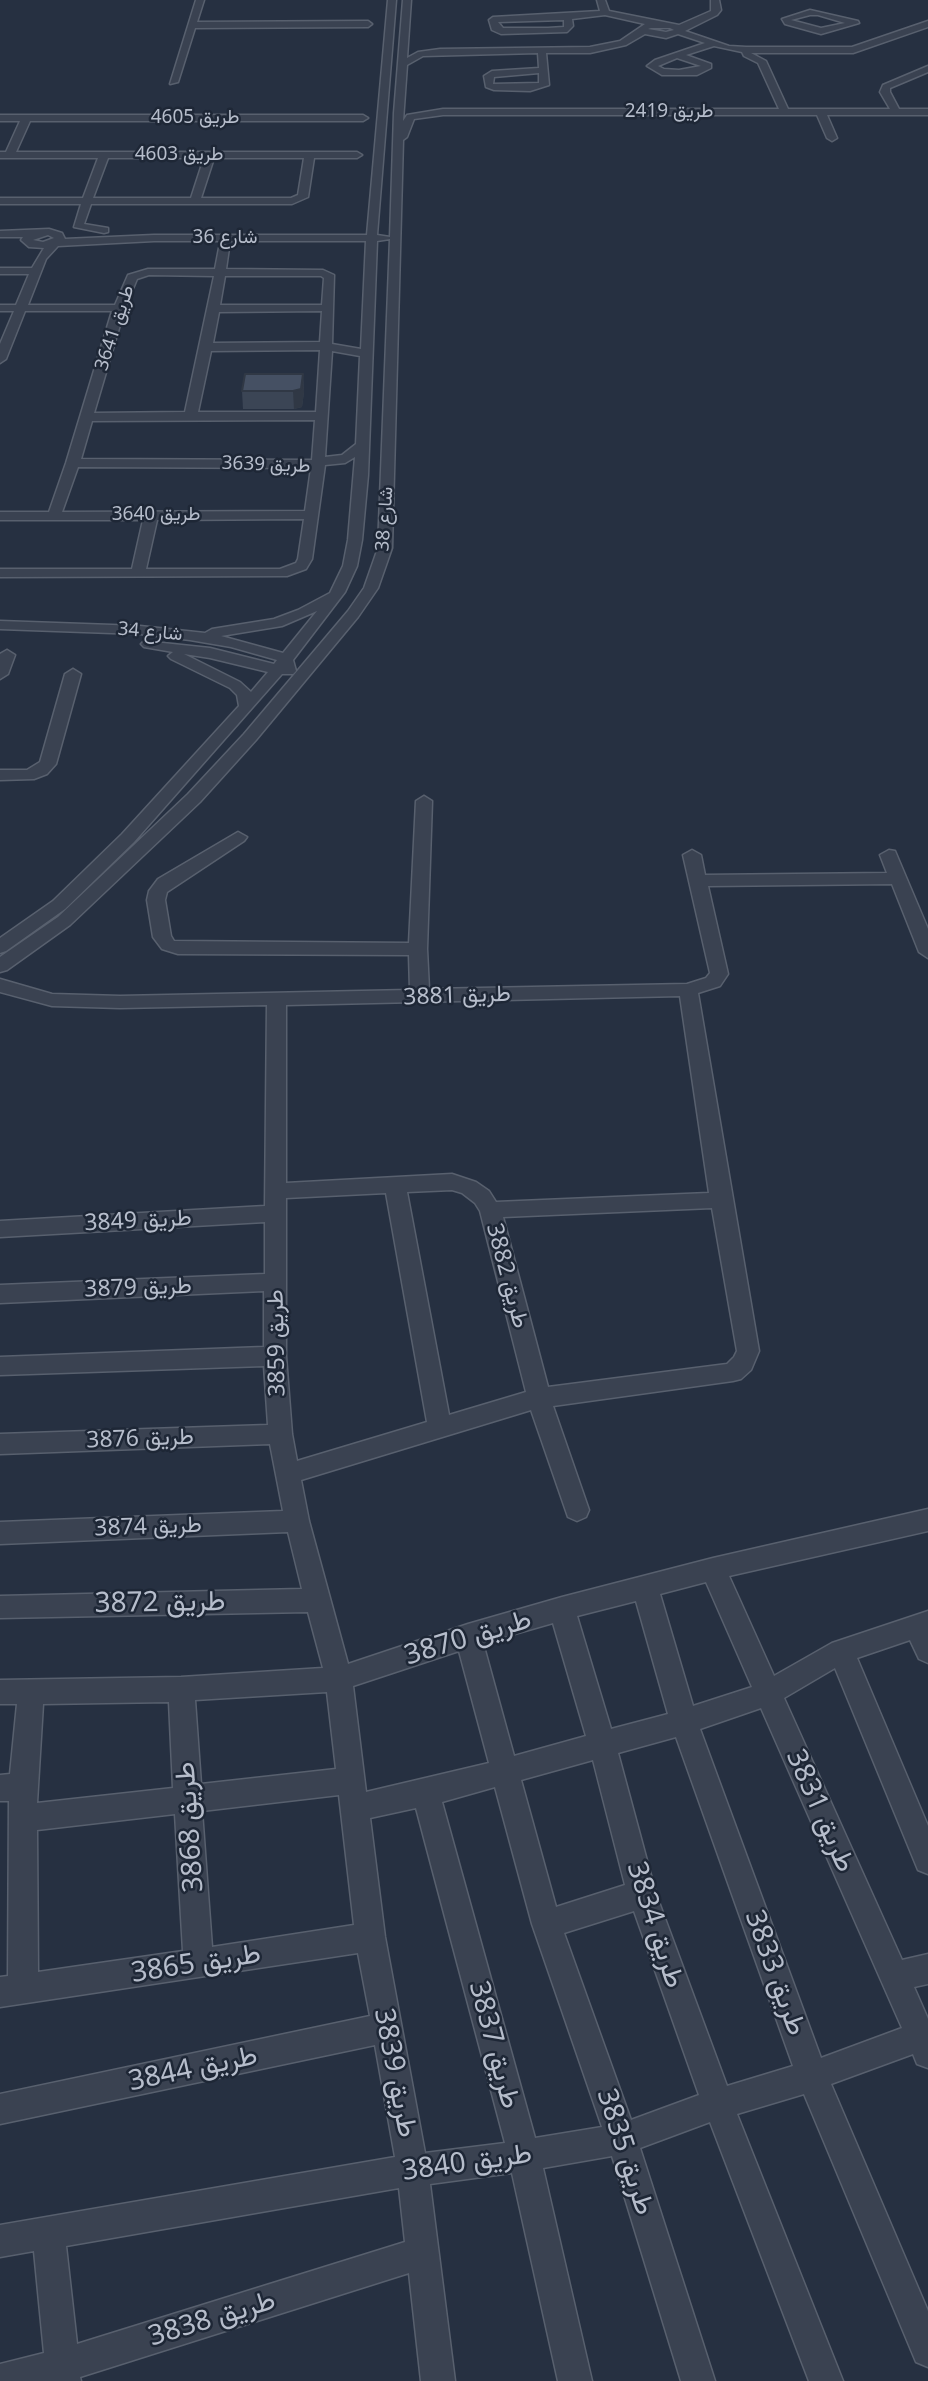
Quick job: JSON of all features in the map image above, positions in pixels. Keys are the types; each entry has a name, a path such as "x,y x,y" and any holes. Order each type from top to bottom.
{"street":[{"path":"173,82 200,0"},
{"name":"شارع 38","path":"0,947 59,905 128,838 283,666 338,592 350,566 361,475 373,215 392,0"},
{"name":"شارع 38","path":"0,966 64,921 194,798 313,663 371,588 385,548 400,108 407,0"},
{"path":"601,0 605,13"},
{"path":"404,63 421,54 440,52 590,50 680,30 717,10 715,0"},
{"path":"811,7 821,4"},
{"path":"196,12 207,12"},
{"path":"855,23 821,31 788,22 786,19 810,12 855,23 866,26"},
{"path":"568,18 567,29 548,31 501,31 495,28 493,20 504,17 568,18 605,13 662,24 702,40"},
{"path":"626,19 663,35 746,50 853,50 928,24"},
{"path":"627,41 644,29 696,20"},
{"path":"192,24 368,24"},
{"path":"389,26 396,33 395,46 440,52"},
{"path":"877,29 899,34"},
{"path":"678,55 708,66 697,72 679,73 663,72 651,66 678,55 714,43"},
{"path":"746,50 747,54 762,61 785,112"},
{"path":"542,51 544,85 497,88 489,85 488,76 492,74 543,70"},
{"path":"896,112 885,92 886,87 928,69"},
{"path":"384,82 389,91 390,109 400,108"},
{"name":"طريق 2419","path":"400,108 443,113"},
{"path":"821,112 832,138"},
{"name":"طريق 2419","path":"399,144 410,117 443,113 928,112"},
{"name":"طريق 4605","path":"0,118 363,118"},
{"path":"5,155 26,118"},
{"name":"طريق 4603","path":"5,155 357,155"},
{"path":"104,155 78,225 81,228 152,236 185,247 289,248"},
{"path":"195,201 210,155"},
{"path":"0,201 301,199 304,196 309,155"},
{"path":"314,235 352,228 367,222 373,215"},
{"name":"شارع 36","path":"29,240 49,232 57,239 152,236 395,236"},
{"path":"0,234 29,240 40,257"},
{"path":"314,235 352,244 365,251 372,260"},
{"name":"شارع 36","path":"152,236 235,238 314,235"},
{"path":"191,416 224,248 235,238"},
{"path":"0,239 29,240"},
{"path":"0,359 40,257 57,239"},
{"path":"0,271 36,271"},
{"name":"طريق 3641","path":"54,516 88,416 119,307 132,277 220,272 318,272 330,277 328,309"},
{"path":"0,308 119,307"},
{"path":"214,309 328,309 319,464"},
{"path":"206,347 326,346 367,354"},
{"path":"88,416 322,416"},
{"path":"319,464 345,459 362,446"},
{"name":"طريق 3639","path":"0,573 289,572 304,563 319,464 73,463"},
{"path":"319,464 361,475"},
{"name":"طريق 3640","path":"3,519 54,516 312,514"},
{"path":"138,573 151,515"},
{"path":"190,635 277,623 303,613 338,592"},
{"name":"شارع 34","path":"0,625 140,630 190,635 233,643 283,666"},
{"name":"شارع 34","path":"0,639 145,643 283,666"},
{"path":"145,643 194,663 235,685 244,693 247,707"},
{"path":"0,674 7,655"},
{"path":"250,737 252,725 286,682 283,666 313,663"},
{"path":"0,775 28,775 41,771 48,764 73,674"},
{"path":"419,997 418,949 424,801"},
{"path":"238,837 164,883 158,891 156,900 162,937 169,945 178,948 418,949"},
{"path":"889,855 928,952"},
{"name":"طريق 3881","path":"0,1002 27,1004 68,1001 277,1000 688,990 713,982 719,974 700,881 692,856"},
{"path":"700,881 898,878"},
{"name":"طريق 3881","path":"0,985 37,997 68,1001"},
{"path":"288,1474 539,1398 720,1374 733,1371 743,1363 748,1351 688,990"},
{"name":"طريق 3859","path":"277,1000 275,1356 279,1434 297,1521 339,1679"},
{"name":"طريق 3882","path":"275,1202 395,1185 452,1182 469,1188 482,1197 490,1210 539,1398 577,1510"},
{"path":"395,1185 440,1428"},
{"path":"490,1210 721,1200"},
{"name":"طريق 3849","path":"0,1229 275,1202"},
{"name":"طريق 3879","path":"0,1294 276,1282"},
{"path":"0,1366 275,1356"},
{"name":"طريق 3876","path":"0,1444 279,1434"},
{"name":"طريق 3870","path":"0,1692 181,1689 339,1679 468,1636 562,1609 713,1569 928,1520"},
{"name":"طريق 3874","path":"0,1533 297,1521"},
{"name":"طريق 3831","path":"713,1569 924,2045"},
{"name":"طريق 3833","path":"645,1587 684,1721 813,2076 928,2350"},
{"name":"طريق 3872","path":"0,1607 319,1600"},
{"name":"طريق 3834","path":"562,1609 602,1743 642,1894 718,2104 826,2381"},
{"path":"23,1818 189,1801 426,1793 684,1721 767,1694 841,1651 922,1624 928,1651"},
{"name":"طريق 3835","path":"468,1636 547,1924 622,2139 698,2381"},
{"path":"841,1651 928,1860"},
{"name":"طريق 3839","path":"339,1679 370,1937 413,2170 438,2381"},
{"name":"طريق 3868","path":"181,1689 198,1964"},
{"name":"طريق 3865","path":"31,1690 12,1787 23,1818 11,1991 370,1937"},
{"name":"طريق 3837","path":"426,1793 524,2156 575,2381"},
{"path":"547,1924 642,1894"},
{"path":"894,1977 928,1969"},
{"name":"طريق 3844","path":"0,2109 386,2028"},
{"name":"طريق 3840","path":"0,2241 413,2170 524,2156 622,2139 718,2104 924,2045"},
{"path":"48,2233 62,2374"},
{"name":"طريق 3838","path":"1,2381 62,2374 422,2253"}],"building":[{"path":"245,374 303,374 301,389 242,391"}]}
